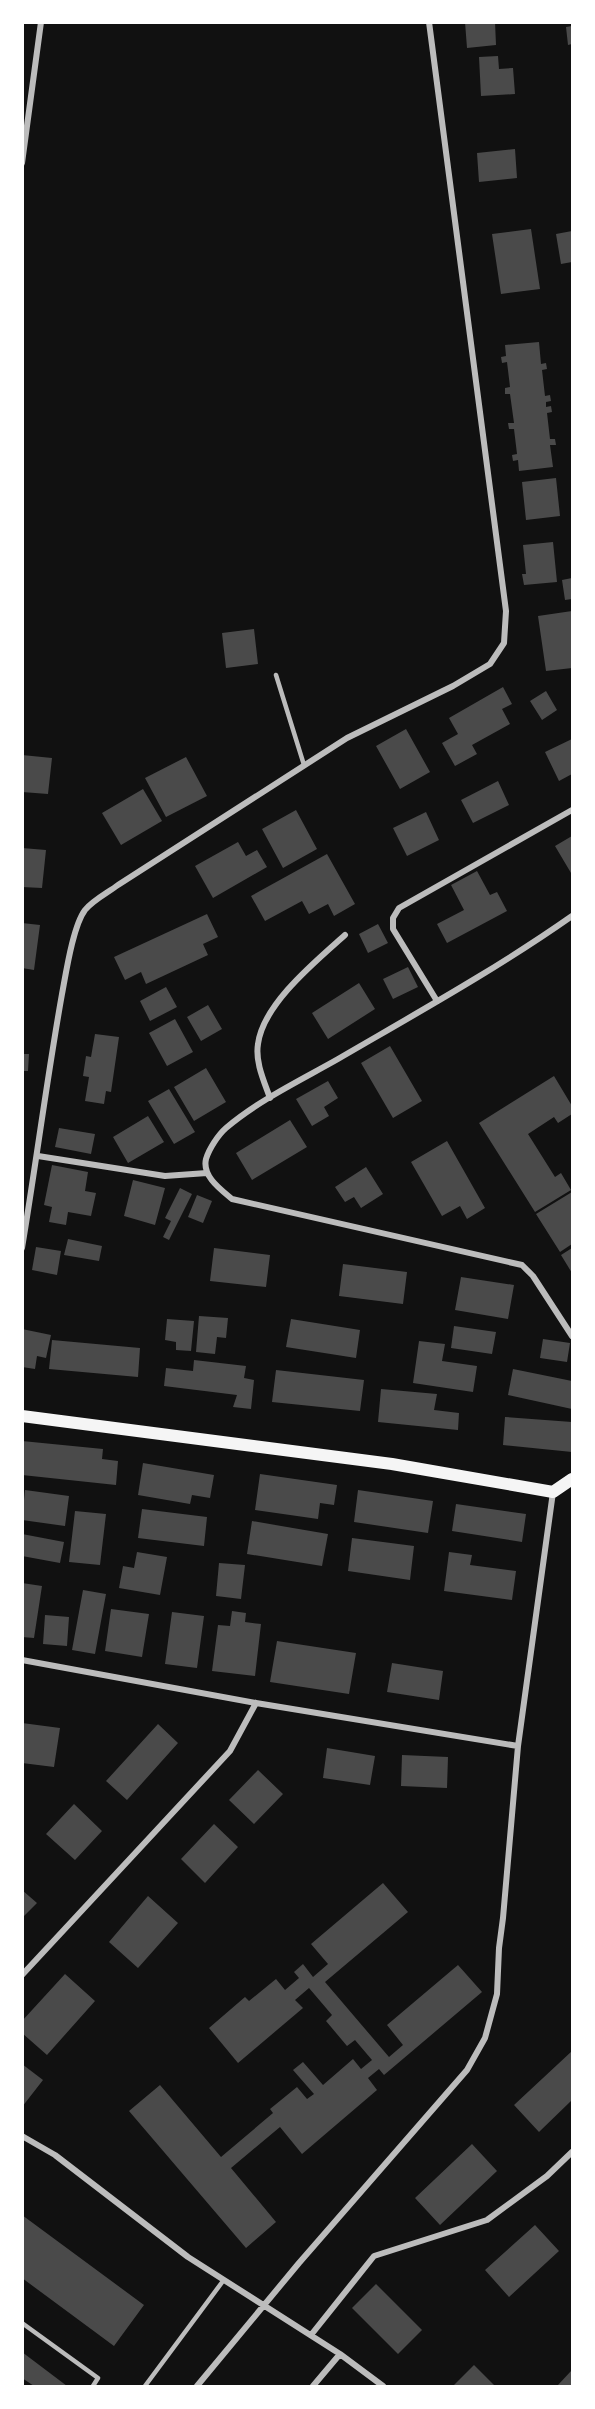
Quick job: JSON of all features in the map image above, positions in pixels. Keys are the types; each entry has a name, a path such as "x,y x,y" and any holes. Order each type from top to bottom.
{"main road":[{"path":"22,1416 392,1464 553,1492 573,1479"}],"street":[{"path":"22,163 41,22"},
{"path":"22,1248 38,1156 47,1075 66,972 75,935 85,910 118,885 347,738 453,686 490,664 504,643 506,611 429,22"},
{"path":"437,1001 393,929 393,918 399,908 573,810"},
{"path":"573,916 540,939 437,1001 270,1098 224,1129 212,1146 206,1160 207,1173 217,1186 232,1198 522,1265 533,1276 573,1336"},
{"path":"270,1098 259,1066 258,1043 271,1010 300,975 345,935"},
{"path":"38,1156 165,1176 207,1173"},
{"path":"197,2386 263,2305 466,2070 485,2038 497,1994 499,1948 518,1746 553,1492"},
{"path":"22,1660 256,1703 518,1746"},
{"path":"22,1975 224,1759 256,1703"},
{"path":"23,2137 55,2155 149,2228 223,2281 340,2354 383,2386"},
{"path":"311,2335 374,2256 487,2220 547,2176 573,2152"},
{"path":"314,2386 340,2354"}],"lane":[{"path":"276,675 304,765"},
{"path":"145,2386 223,2281"},
{"path":"22,2323 98,2378 93,2386"}],"building":[{"path":"465,22 495,22 496,45 467,48"},
{"path":"572,26 572,44 568,45 566,27"},
{"path":"498,56 499,69 513,68 515,94 481,96 479,57"},
{"path":"515,149 517,178 479,182 477,153"},
{"path":"531,229 540,289 501,294 492,234"},
{"path":"572,231 572,262 561,264 556,234"},
{"path":"539,342 541,364 546,363 547,369 542,370 545,396 550,395 551,401 546,402 546,407 551,406 552,412 547,413 550,439 555,439 556,445 550,445 553,467 519,471 518,460 513,461 512,455 517,454 514,429 509,429 508,423 514,423 510,394 505,394 505,388 510,387 507,362 502,363 501,357 506,356 505,345"},
{"path":"556,478 560,516 526,520 522,482"},
{"path":"553,542 557,582 524,585 522,574 526,574 523,545"},
{"path":"572,578 572,599 565,600 562,580"},
{"path":"572,611 572,668 546,671 538,616"},
{"path":"254,629 258,664 226,668 222,633"},
{"path":"503,687 512,704 502,709 510,724 472,745 477,754 455,766 442,743 458,734 449,718"},
{"path":"546,691 557,710 542,720 530,701"},
{"path":"406,729 430,772 400,789 376,746"},
{"path":"572,739 572,774 559,781 545,752"},
{"path":"22,755 52,758 48,794 22,792"},
{"path":"186,757 207,796 166,817 145,778"},
{"path":"498,781 509,805 473,823 461,800"},
{"path":"143,789 162,821 121,845 102,813"},
{"path":"296,810 317,849 283,868 262,829"},
{"path":"426,812 439,840 407,856 393,828"},
{"path":"572,836 572,873 571,873 555,846"},
{"path":"238,842 246,856 257,850 267,867 213,898 195,866"},
{"path":"22,848 46,850 42,888 22,887"},
{"path":"327,854 355,904 334,916 328,904 309,914 302,901 265,921 251,896"},
{"path":"477,871 490,895 497,892 507,911 447,943 437,924 464,910 451,885"},
{"path":"207,914 218,937 203,944 208,955 146,984 141,972 125,980 114,957"},
{"path":"22,923 40,925 34,970 22,968"},
{"path":"378,924 388,943 368,953 359,934"},
{"path":"408,967 418,987 393,999 383,979"},
{"path":"359,983 375,1009 328,1039 312,1013"},
{"path":"166,987 177,1007 150,1021 140,1001"},
{"path":"208,1005 222,1029 201,1041 187,1017"},
{"path":"175,1019 193,1052 167,1066 149,1033"},
{"path":"95,1034 119,1037 111,1092 106,1091 104,1104 85,1101 89,1077 83,1076 86,1056 91,1057"},
{"path":"390,1046 422,1101 393,1118 361,1063"},
{"path":"22,1054 29,1054 28,1071 22,1071"},
{"path":"206,1068 226,1102 194,1121 174,1087"},
{"path":"554,1076 572,1106 572,1114 558,1123 554,1117 528,1134 555,1177 561,1173 571,1190 535,1212 479,1123"},
{"path":"328,1081 338,1098 324,1107 329,1116 312,1126 296,1099"},
{"path":"169,1089 195,1132 174,1144 148,1101"},
{"path":"148,1116 164,1142 128,1163 113,1137"},
{"path":"290,1120 307,1147 252,1180 236,1153"},
{"path":"59,1128 95,1134 91,1154 55,1147"},
{"path":"447,1141 485,1208 467,1219 460,1206 442,1216 411,1162"},
{"path":"52,1165 88,1172 85,1191 96,1193 91,1216 68,1212 66,1225 49,1222 52,1207 44,1205"},
{"path":"366,1167 383,1194 361,1208 354,1197 345,1202 335,1187"},
{"path":"133,1180 165,1188 155,1225 124,1216"},
{"path":"180,1188 192,1194 169,1240 163,1237 171,1221 165,1218"},
{"path":"572,1192 572,1244 560,1252 536,1214"},
{"path":"197,1195 212,1201 203,1223 188,1217"},
{"path":"68,1239 102,1246 99,1261 64,1255"},
{"path":"36,1247 61,1251 57,1275 32,1270"},
{"path":"214,1248 270,1255 266,1287 210,1281"},
{"path":"572,1248 572,1273 561,1255"},
{"path":"343,1264 407,1272 403,1304 339,1296"},
{"path":"461,1277 514,1285 508,1319 455,1310"},
{"path":"199,1316 228,1318 226,1338 217,1337 215,1354 196,1352"},
{"path":"167,1319 194,1321 191,1351 176,1350 176,1342 165,1340"},
{"path":"291,1319 360,1330 356,1358 286,1347"},
{"path":"454,1326 496,1332 492,1354 451,1348"},
{"path":"22,1329 51,1335 46,1358 37,1356 35,1369 22,1367"},
{"path":"543,1339 570,1343 567,1362 540,1358"},
{"path":"52,1340 140,1348 138,1377 49,1369"},
{"path":"419,1341 445,1344 442,1361 477,1366 473,1392 413,1383"},
{"path":"194,1360 246,1366 244,1378 254,1380 251,1409 233,1407 237,1395 164,1386 166,1368 193,1371"},
{"path":"513,1369 572,1381 572,1409 508,1395"},
{"path":"276,1370 364,1380 360,1411 272,1402"},
{"path":"381,1389 437,1394 434,1410 459,1413 458,1430 378,1422"},
{"path":"505,1417 572,1422 572,1452 503,1445"},
{"path":"22,1441 103,1449 102,1459 118,1461 116,1485 22,1475"},
{"path":"143,1463 214,1475 210,1498 192,1495 190,1504 138,1495"},
{"path":"260,1474 337,1485 334,1505 320,1503 318,1519 255,1510"},
{"path":"25,1490 69,1496 65,1526 22,1520"},
{"path":"358,1490 433,1501 428,1533 354,1522"},
{"path":"456,1504 526,1514 522,1542 452,1531"},
{"path":"142,1509 207,1517 204,1546 138,1538"},
{"path":"75,1511 106,1514 100,1565 69,1562"},
{"path":"252,1521 328,1534 322,1566 247,1554"},
{"path":"22,1534 64,1542 60,1563 22,1556"},
{"path":"352,1538 414,1546 410,1580 348,1571"},
{"path":"137,1552 167,1557 160,1595 119,1588 123,1566 134,1568"},
{"path":"449,1552 472,1555 470,1565 516,1571 512,1600 444,1591"},
{"path":"219,1563 245,1565 241,1599 216,1596"},
{"path":"22,1583 42,1586 34,1638 22,1637"},
{"path":"83,1590 106,1594 95,1654 72,1650"},
{"path":"111,1609 149,1614 142,1657 105,1651"},
{"path":"232,1611 246,1613 245,1622 261,1624 255,1676 212,1671 218,1625 230,1626"},
{"path":"172,1612 204,1616 197,1668 165,1664"},
{"path":"45,1615 69,1617 67,1646 43,1644"},
{"path":"277,1641 356,1653 349,1694 270,1682"},
{"path":"392,1663 443,1671 439,1700 387,1692"},
{"path":"22,1723 60,1728 54,1767 22,1763"},
{"path":"158,1724 178,1743 127,1800 106,1781"},
{"path":"327,1748 375,1756 370,1785 323,1778"},
{"path":"402,1755 448,1757 447,1788 401,1786"},
{"path":"258,1770 283,1794 254,1824 229,1800"},
{"path":"74,1804 102,1831 75,1860 46,1834"},
{"path":"214,1824 238,1847 205,1883 181,1859"},
{"path":"383,1883 408,1912 325,1982 389,2057 403,2045 387,2025 458,1965 482,1992 384,2075 379,2069 368,2078 377,2090 302,2154 280,2127 231,2168 276,2222 246,2248 129,2111 160,2085 221,2157 273,2113 270,2109 297,2087 307,2099 314,2094 293,2070 303,2062 323,2085 353,2059 361,2069 372,2060 355,2040 347,2046 326,2021 332,2015 309,1988 295,2000 303,2008 238,2063 209,2028 245,1997 249,2001 276,1979 285,1990 299,1978 294,1972 303,1964 313,1977 328,1964 311,1944"},
{"path":"22,1890 37,1903 22,1918"},
{"path":"148,1896 178,1923 138,1968 109,1942"},
{"path":"65,1974 95,2001 47,2055 22,2033 22,2021"},
{"path":"572,2051 572,2100 539,2132 514,2105"},
{"path":"22,2064 43,2080 22,2107"},
{"path":"472,2144 497,2171 440,2225 415,2198"},
{"path":"22,2215 144,2305 114,2346 22,2278"},
{"path":"535,2225 559,2251 509,2297 485,2270"},
{"path":"376,2284 422,2330 398,2354 352,2308"},
{"path":"22,2352 67,2386 34,2386 22,2378"},
{"path":"474,2365 495,2386 453,2386"},
{"path":"572,2370 572,2386 557,2386"}]}
